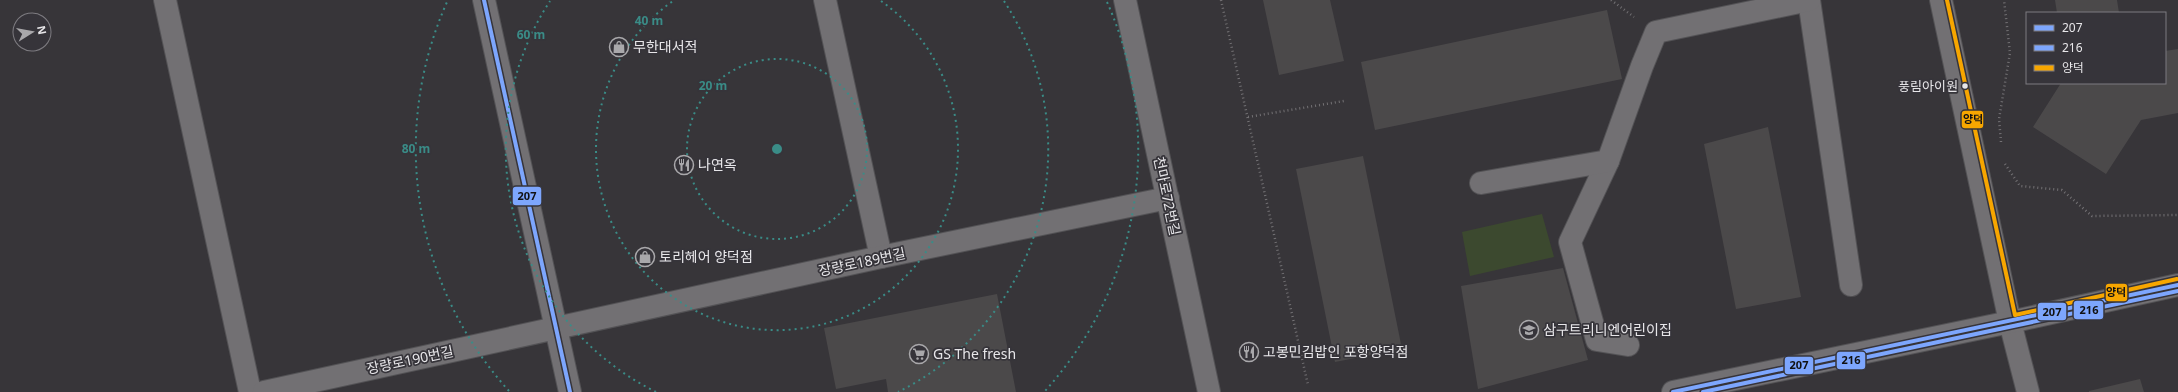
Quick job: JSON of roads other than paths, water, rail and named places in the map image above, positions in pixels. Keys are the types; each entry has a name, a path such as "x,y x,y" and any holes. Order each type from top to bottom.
{"street":[{"path":"164,0 250,392"},
{"path":"484,0 570,392"},
{"path":"825,0 881,257"},
{"name":"천마로72번길","path":"1125,0 1210,392"},
{"path":"1628,345 1597,340 1570,242 1608,161 1642,66 1656,32 1809,0 1851,285"},
{"path":"1941,0 2010,322 2028,392"},
{"path":"1482,183 1608,161"},
{"name":"장량로189번길","path":"556,329 881,257 1168,198"},
{"path":"1673,392 2010,322 2178,285"},
{"name":"장량로190번길","path":"264,392 556,329"}],"place":[{"name":"무한대서적","path":"619,47"},
{"name":"풍림아이원","path":"1965,86"},
{"name":"나연옥","path":"684,165"},
{"name":"토리헤어 양덕점","path":"645,257"},
{"name":"삼구트리니엔어린이집","path":"1529,330"},
{"name":"고봉민김밥인 포항양덕점","path":"1249,352"},
{"name":"GS The fresh","path":"919,354"}]}
